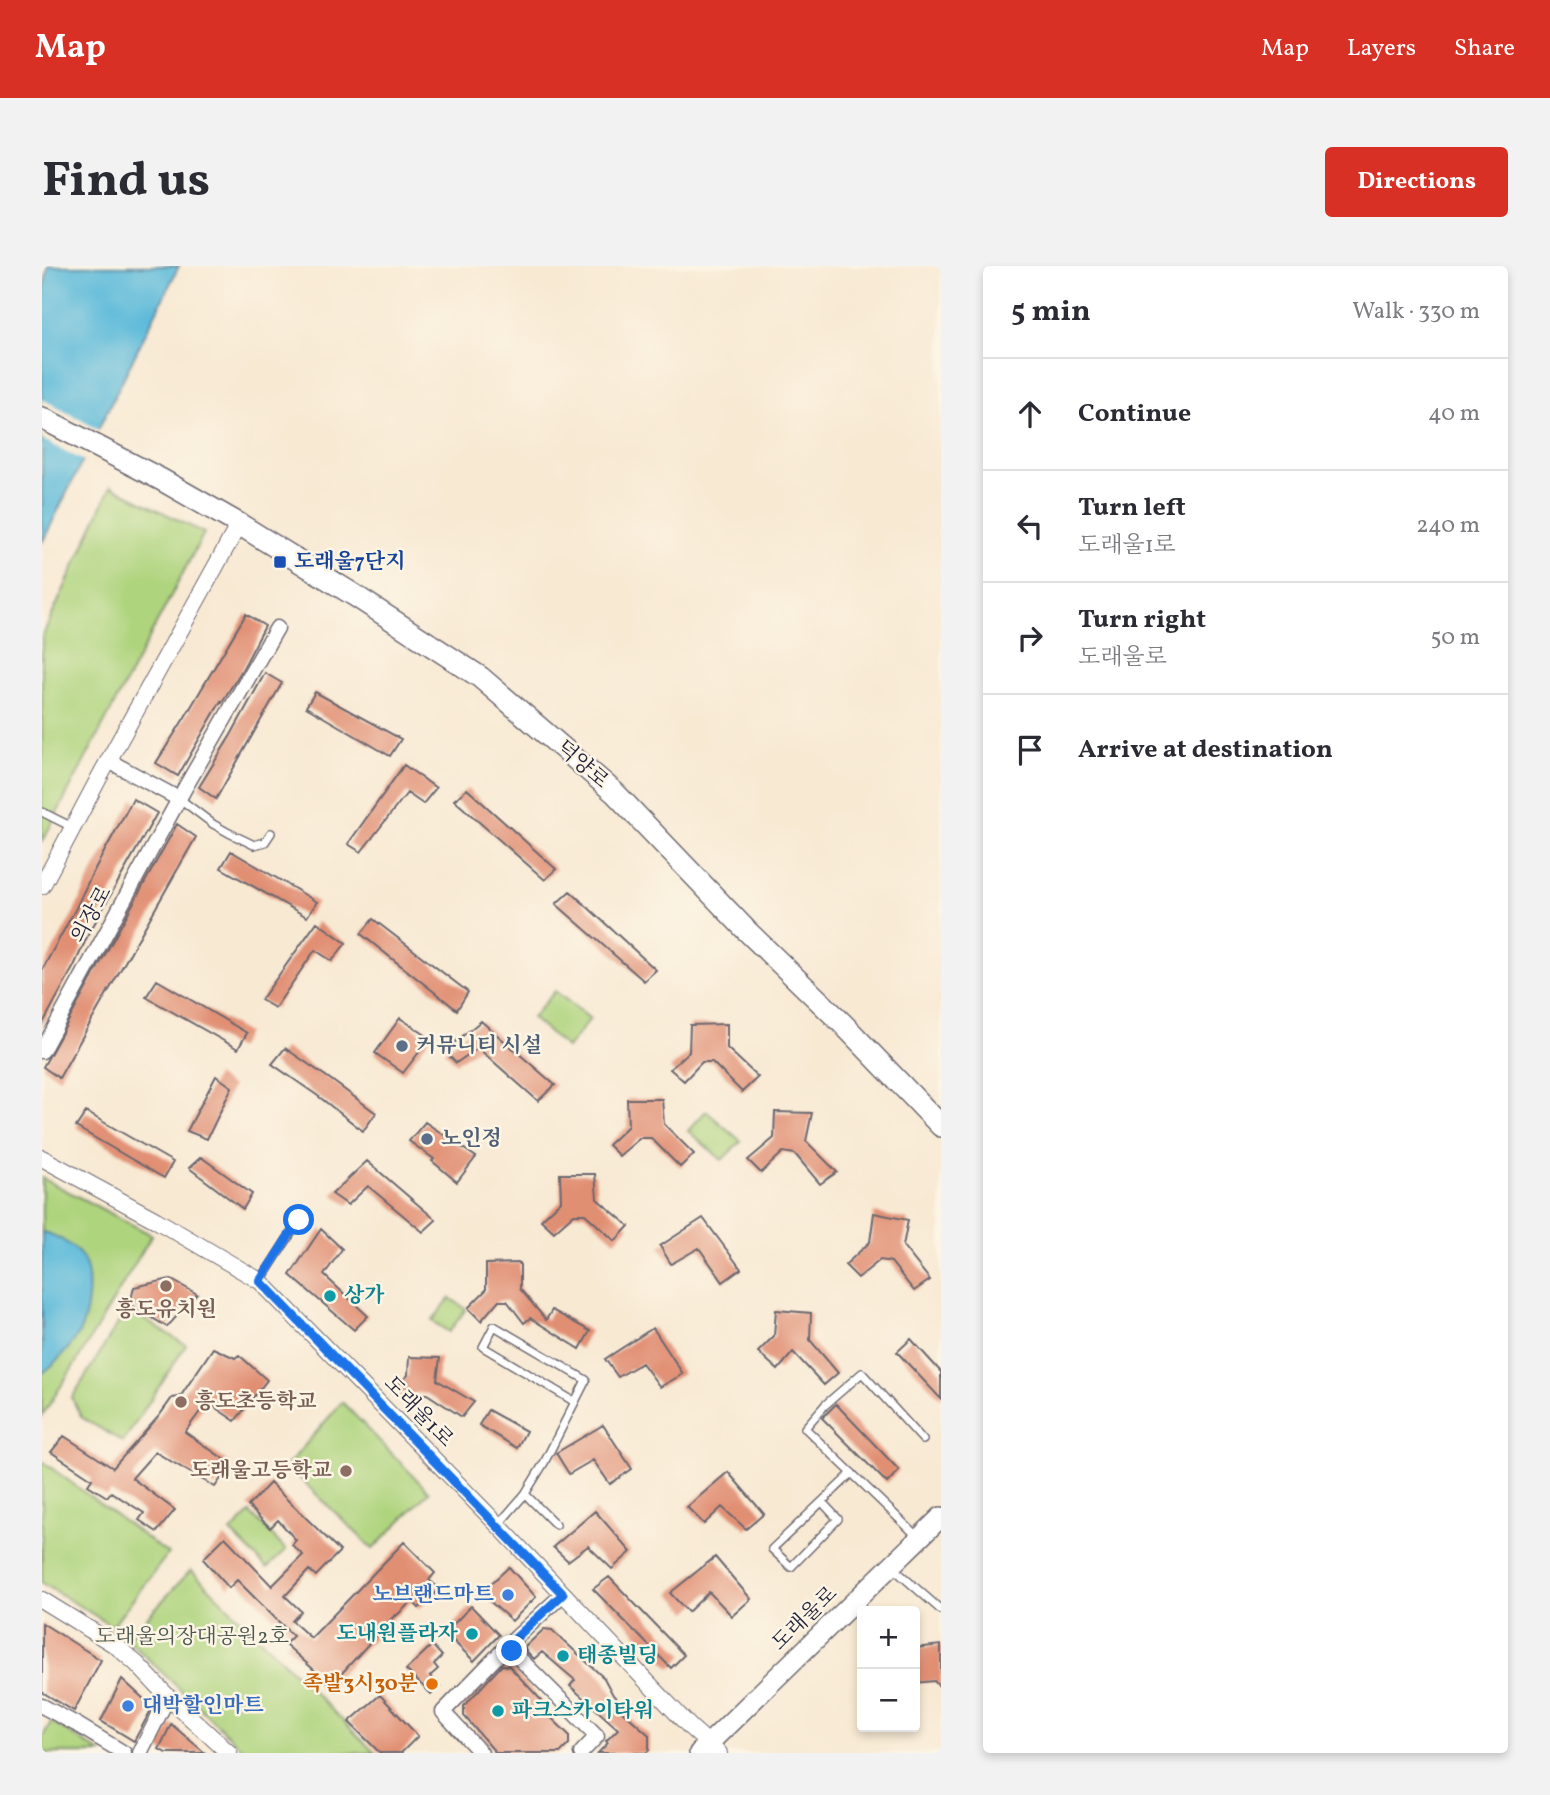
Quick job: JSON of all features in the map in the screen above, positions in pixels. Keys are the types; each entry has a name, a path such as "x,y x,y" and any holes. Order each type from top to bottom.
{"main road":[{"name":"덕양로","path":"42,418 162,480 239,524 354,594 480,677 615,793 747,931 843,1024 941,1126"},
{"name":"도래울로","path":"709,1750 941,1517"}],"street":[{"path":"42,886 239,524"},
{"name":"의장로","path":"42,1051 179,799 276,628"},
{"path":"109,761 179,799"},
{"name":"도래울1로","path":"42,1158 260,1281 498,1525 709,1750"},
{"path":"481,1753 443,1712 507,1646 563,1594"},
{"path":"42,1600 115,1645 229,1753"},
{"path":"507,1646 597,1736 581,1753"},
{"path":"140,1753 168,1697"},
{"path":"43,1710 76,1724 124,1753"}],"lane":[{"path":"179,799 213,824 254,845 265,842 271,833"},
{"path":"42,812 72,828"},
{"path":"260,1281 299,1220"},
{"path":"498,1525 525,1494 544,1463 575,1402 586,1380 494,1326 483,1348 575,1402"},
{"path":"919,1539 805,1428 825,1405 862,1373 923,1440"},
{"path":"822,1502 838,1519 791,1567 772,1549 852,1473"},
{"path":"525,1494 556,1525"},
{"path":"891,1567 941,1610"}],"green space":[{"path":"111,486 204,533 42,842 42,637"},
{"path":"555,991 590,1019 567,1048 532,1018"},
{"path":"706,1111 741,1141 722,1160 688,1131"},
{"path":"42,1178 152,1235 42,1416"},
{"path":"450,1298 466,1309 449,1332 432,1321"},
{"path":"127,1309 186,1345 123,1442 81,1417 72,1398"},
{"path":"342,1402 429,1492 373,1549 287,1466"},
{"path":"42,1461 168,1554 112,1626 42,1583"},
{"path":"250,1513 286,1550 267,1568 231,1532"},
{"name":"도래울의장대공원2호","path":"191,1570 375,1753 247,1753 127,1639"},
{"path":"51,1722 101,1753 42,1753 42,1738"}],"water":[{"path":"48,266 179,266 42,543 42,304"},
{"path":"42,1232 60,1239 78,1253 85,1263 89,1289 85,1318 79,1333 72,1344 42,1374"}],"pier":[{"path":"42,399 101,431 86,462 42,439"}],"building":[{"path":"246,614 265,626 242,670 178,776 156,763"},
{"path":"265,673 282,683 216,799 199,787"},
{"path":"315,692 401,739 390,756 306,707"},
{"path":"404,765 436,788 423,804 407,793 361,852 348,844"},
{"path":"467,789 556,869 545,880 454,800"},
{"path":"133,799 157,813 88,935 42,1025 42,970"},
{"path":"177,824 196,837 59,1078 43,1067"},
{"path":"231,851 317,902 307,917 221,868"},
{"path":"570,891 656,970 644,981 556,904"},
{"path":"373,919 468,992 457,1010 361,934"},
{"path":"317,922 346,943 332,961 315,950 275,1008 261,1000"},
{"path":"157,980 247,1033 238,1049 146,997"},
{"name":"커뮤니티 시설","path":"400,1018 430,1038 403,1073 375,1053"},
{"path":"481,1021 555,1085 538,1101 478,1048 456,1063 444,1051"},
{"path":"727,1024 727,1048 758,1077 742,1092 712,1062 702,1062 684,1081 670,1069 689,1052 690,1025"},
{"path":"285,1048 376,1113 363,1131 272,1064"},
{"path":"216,1076 232,1087 207,1139 187,1131"},
{"path":"627,1099 662,1099 664,1124 694,1154 680,1167 651,1138 640,1138 619,1156 608,1145 628,1126"},
{"path":"86,1112 173,1162 164,1178 76,1127"},
{"path":"775,1112 812,1113 806,1141 837,1172 820,1184 795,1154 783,1152 761,1173 748,1160 774,1138"},
{"path":"425,1122 476,1157 457,1182 432,1161 434,1159 409,1141"},
{"path":"201,1157 252,1194 243,1209 189,1168"},
{"path":"367,1161 436,1220 423,1232 368,1186 348,1205 332,1194"},
{"path":"560,1174 595,1174 597,1199 629,1226 615,1241 585,1214 574,1214 554,1232 541,1220 561,1201"},
{"path":"874,1213 908,1220 903,1246 930,1280 914,1291 891,1262 880,1260 858,1278 845,1265 870,1242"},
{"path":"703,1218 741,1269 723,1282 699,1248 671,1264 660,1246"},
{"name":"상가","path":"321,1229 342,1249 324,1275 368,1316 354,1330 290,1275"},
{"path":"520,1263 520,1289 546,1320 552,1310 590,1331 580,1349 530,1318 524,1323 507,1301 498,1301 481,1321 468,1308 486,1290 486,1264"},
{"path":"170,1279 197,1294 167,1327 130,1304 134,1287"},
{"path":"776,1310 811,1313 810,1340 838,1373 824,1385 793,1352 778,1370 758,1352 774,1336"},
{"path":"653,1328 683,1374 660,1387 642,1363 618,1377 605,1359"},
{"path":"911,1339 941,1372 941,1399 897,1352"},
{"path":"213,1348 235,1358 239,1355 267,1380 235,1421 207,1402 185,1432 231,1464 215,1487 155,1452 132,1478 175,1510 157,1532 139,1520 144,1513 111,1492 107,1497 88,1485 92,1479 51,1452 64,1436 113,1468 172,1398 180,1397"},
{"path":"409,1357 440,1358 437,1380 474,1402 462,1417 427,1394 416,1393 405,1401 393,1390 408,1375"},
{"path":"836,1404 899,1470 887,1483 822,1418"},
{"path":"488,1410 526,1431 517,1448 479,1425"},
{"path":"603,1425 632,1469 610,1484 593,1460 569,1474 556,1453"},
{"path":"728,1472 764,1514 746,1529 722,1507 704,1524 687,1507"},
{"path":"270,1483 340,1551 316,1576 309,1570 285,1596 301,1611 292,1621 311,1638 404,1542 435,1573 429,1580 440,1589 419,1608 412,1601 395,1615 331,1685 285,1644 293,1636 237,1580 229,1588 203,1559 225,1537 272,1586 303,1555 292,1545 296,1540 278,1520 270,1528 248,1506"},
{"path":"595,1511 631,1552 612,1569 588,1546 568,1561 553,1547"},
{"path":"715,1557 751,1599 732,1616 709,1592 688,1612 670,1593"},
{"name":"노브랜드마트","path":"509,1567 536,1597 512,1621 477,1590 484,1590"},
{"path":"609,1577 684,1655 671,1668 593,1589"},
{"name":"도내원플라자","path":"471,1606 499,1635 474,1661 445,1633"},
{"path":"42,1623 101,1660 74,1711 42,1692"},
{"path":"544,1629 552,1630 604,1678 613,1695 623,1705 620,1709 649,1735 649,1750 646,1753 598,1753 618,1729 570,1686 575,1680 542,1652 534,1659 525,1650"},
{"path":"432,1645 442,1656 434,1664 438,1669 430,1676 440,1686 431,1694 406,1670"},
{"path":"941,1645 941,1688 934,1681 920,1682 920,1647"},
{"name":"파크스카이타워","path":"502,1665 509,1666 542,1701 538,1705 569,1735 569,1744 560,1753 496,1753 464,1716 464,1706"},
{"name":"대박할인마트","path":"122,1679 146,1701 150,1712 134,1741 101,1721"},
{"path":"380,1695 418,1736 401,1753 380,1753 349,1722"},
{"path":"171,1724 205,1753 166,1753 159,1749"}],"place":[{"name":"도래울7단지","path":"280,562"},
{"name":"커뮤니티 시설","path":"402,1046"},
{"name":"노인정","path":"427,1139"},
{"name":"흥도유치원","path":"166,1286"},
{"name":"상가","path":"330,1296"},
{"name":"흥도초등학교","path":"181,1402"},
{"name":"도래울고등학교","path":"346,1471"},
{"name":"노브랜드마트","path":"508,1595"},
{"name":"도내원플라자","path":"472,1634"},
{"name":"태종빌딩","path":"563,1656"},
{"name":"족발3시30분","path":"432,1684"},
{"name":"대박할인마트","path":"128,1706"},
{"name":"파크스카이타워","path":"498,1711"}],"route":[{"path":"299,1220 260,1281 563,1594 507,1646 512,1651"}]}
